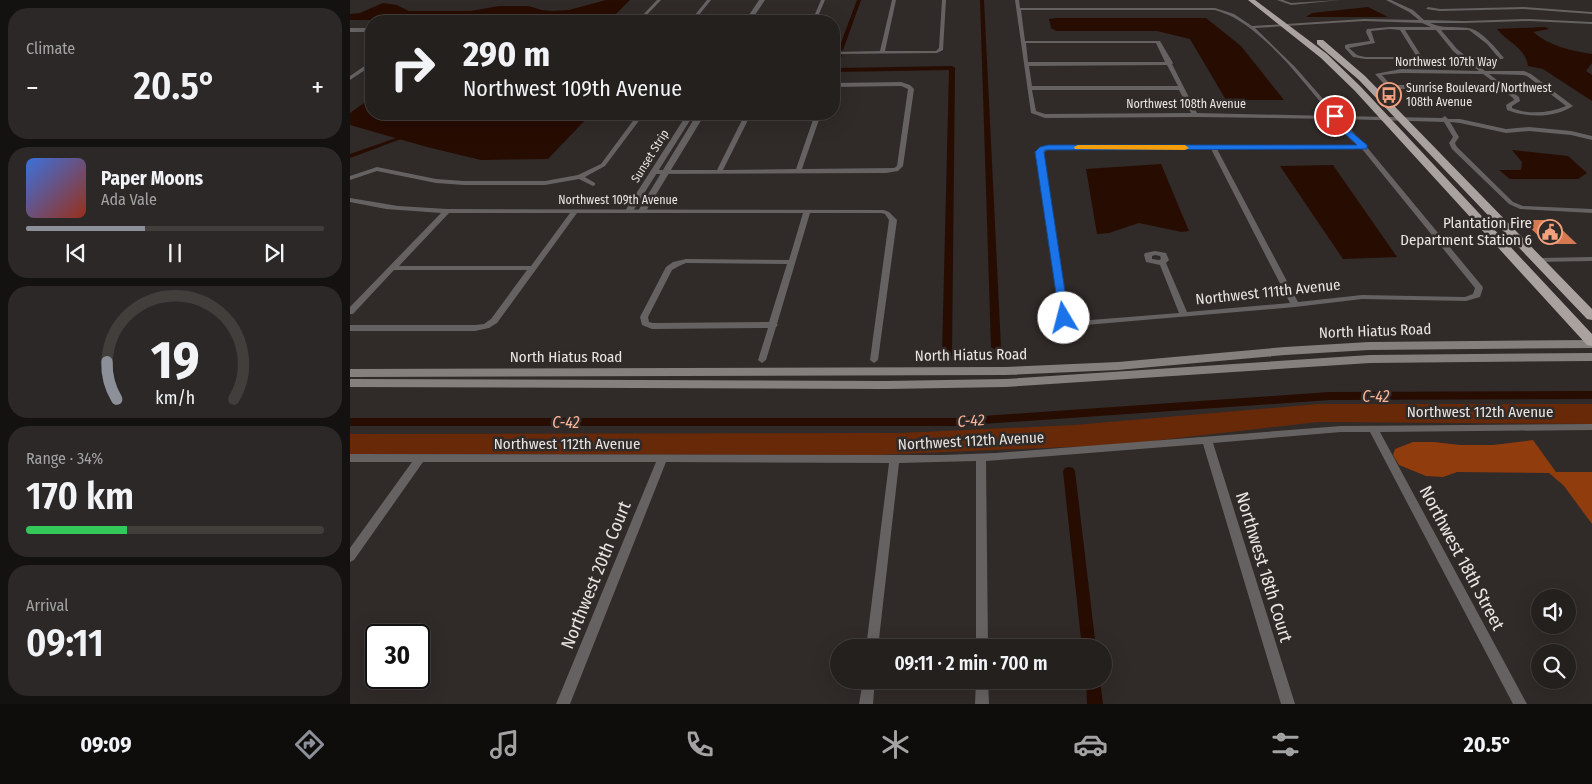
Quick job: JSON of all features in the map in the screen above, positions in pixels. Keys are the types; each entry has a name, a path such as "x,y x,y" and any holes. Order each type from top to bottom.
{"highway":[{"path":"1251,0 1294,27 1310,34"},
{"path":"1263,0 1392,116 1592,316"},
{"path":"1317,39 1362,78 1392,116 1592,343"}],"main road":[{"name":"North Hiatus Road","path":"350,383 1005,372 1118,366 1284,351 1369,346 1592,343"},
{"name":"North Hiatus Road","path":"350,373 886,385 1006,383 1370,359 1592,357"}],"street":[{"path":"645,15 659,0"},
{"path":"697,15 709,0"},
{"path":"752,15 762,0"},
{"path":"761,14 770,0"},
{"path":"817,15 823,0"},
{"path":"882,53 894,0"},
{"path":"840,53 937,52 941,49 944,0"},
{"path":"1017,0 1030,88 1181,88"},
{"path":"1070,0 1073,8"},
{"path":"1123,0 1127,9"},
{"path":"1282,1 1338,0"},
{"path":"1388,0 1411,10 1423,21"},
{"path":"1517,4 1524,8"},
{"path":"1401,7 1420,11 1464,58 1470,60 1516,97 1517,100 1508,107 1515,112"},
{"path":"1428,8 1440,10 1524,8 1592,13"},
{"path":"1019,9 1225,10 1277,50 1347,131 1364,147"},
{"path":"1294,27 1357,20 1423,21 1432,23"},
{"path":"1357,20 1364,26"},
{"path":"1340,21 1346,27"},
{"path":"1252,29 1432,23 1530,22 1592,24"},
{"path":"1402,29 1420,58"},
{"path":"1402,29 1470,29 1489,43 1502,58 1359,57 1355,56 1347,46 1373,42 1368,32 1369,30 1402,29"},
{"path":"352,31 365,30"},
{"path":"1024,42 1158,42 1196,115"},
{"path":"1027,64 1170,63"},
{"path":"350,78 365,68"},
{"name":"Northwest 107th Way","path":"1504,87 1397,87 1388,84 1378,74 1401,71 1524,73 1570,106 1554,111 1523,114 1515,112"},
{"path":"654,172 896,170 900,166 911,89 908,86 840,85"},
{"name":"Northwest 108th Avenue","path":"1030,88 1033,112 1046,116 1196,115 1445,118 1525,130 1571,132 1592,138"},
{"path":"1445,118 1456,137 1452,143 1454,148 1511,203 1522,208 1592,211"},
{"path":"350,178 377,169 436,181 464,183 545,183 580,178 603,165 637,120"},
{"name":"Sunset Strip","path":"629,211 686,120"},
{"name":"Sunset Strip","path":"642,211 697,120"},
{"path":"719,172 745,120"},
{"path":"798,172 816,120"},
{"path":"1042,149 1048,147 1364,147"},
{"name":"Northwest 111th Avenue","path":"1042,149 1040,152 1064,318 1077,324 1295,305 1362,297 1466,299 1477,295 1479,288 1364,147"},
{"path":"1214,148 1295,305"},
{"path":"580,178 593,184"},
{"name":"Northwest 109th Avenue","path":"350,200 395,208 447,211 882,211 887,213 893,220 874,360"},
{"path":"350,312 447,211"},
{"path":"350,328 475,328 486,326 494,321 575,212"},
{"path":"762,360 807,212"},
{"path":"1538,260 1592,259"},
{"path":"774,325 652,326 645,323 644,316 669,269 676,264 686,261 792,262"},
{"path":"1162,262 1184,314"},
{"path":"392,268 532,268"},
{"name":"Northwest 112th Avenue","path":"350,458 894,460 981,458 1373,428 1592,427"},
{"name":"Northwest 18th Street","path":"1373,428 1520,704"},
{"name":"Northwest 18th Court","path":"1207,440 1288,704"},
{"path":"350,557 420,458"},
{"path":"981,458 982,639"},
{"name":"Northwest 20th Court","path":"563,704 662,460"},
{"path":"873,639 894,460"},
{"path":"866,704 868,689"},
{"path":"982,689 982,704"}],"shaded area":[{"path":"606,0 630,0 615,15 365,15 365,20 350,20 350,14 360,13 383,3 397,5 409,11 471,11 499,6 528,6 552,11 569,10"},
{"path":"1368,7 1388,17 1306,17 1312,13"},
{"path":"1206,18 1241,46 1284,100 1226,100 1190,39 1157,31 1056,31 1051,28 1049,19"},
{"path":"1545,27 1549,29 1533,32 1553,44 1592,54 1592,63 1586,71 1592,75 1592,101 1543,69 1528,66 1520,50 1497,29"},
{"path":"365,102 365,120 585,120 548,159 481,160 350,125 350,113"},
{"path":"1512,150 1568,156 1587,173 1578,179 1510,179 1499,170 1521,170 1522,162"},
{"path":"1161,164 1189,231 1182,232 1139,223 1109,233 1097,234 1086,169"},
{"path":"1333,165 1397,257 1343,259 1280,166"},
{"path":"1319,404 1592,404 1592,424 1318,422 1117,445 875,455 350,454 350,434 901,433 1074,425"},
{"path":"1533,440 1556,472 1592,472 1592,524 1564,486 1549,473 1457,472 1443,477 1426,476 1399,465 1393,455 1395,449 1413,442 1493,445"}],"building":[{"name":"Plantation Fire Department Station 6","path":"1522,220 1552,220 1577,244 1547,244"}],"waterway":[{"path":"840,50 859,0"},
{"path":"982,0 996,347"},
{"path":"840,70 952,68 947,355"},
{"path":"350,156 398,139"},
{"name":"C-42","path":"350,422 954,422 1330,396 1592,395"},
{"path":"1069,471 1088,639"},
{"path":"1094,689 1095,704"}],"slow traffic":[{"path":"1078,147 1185,148"}],"place":[{"name":"Sunrise Boulevard/Northwest 108th Avenue","path":"1389,95"},
{"name":"Plantation Fire Department Station 6","path":"1550,232"}],"route":[{"path":"1064,318 1040,152 1042,149 1048,147 1364,147 1335,116"}]}
